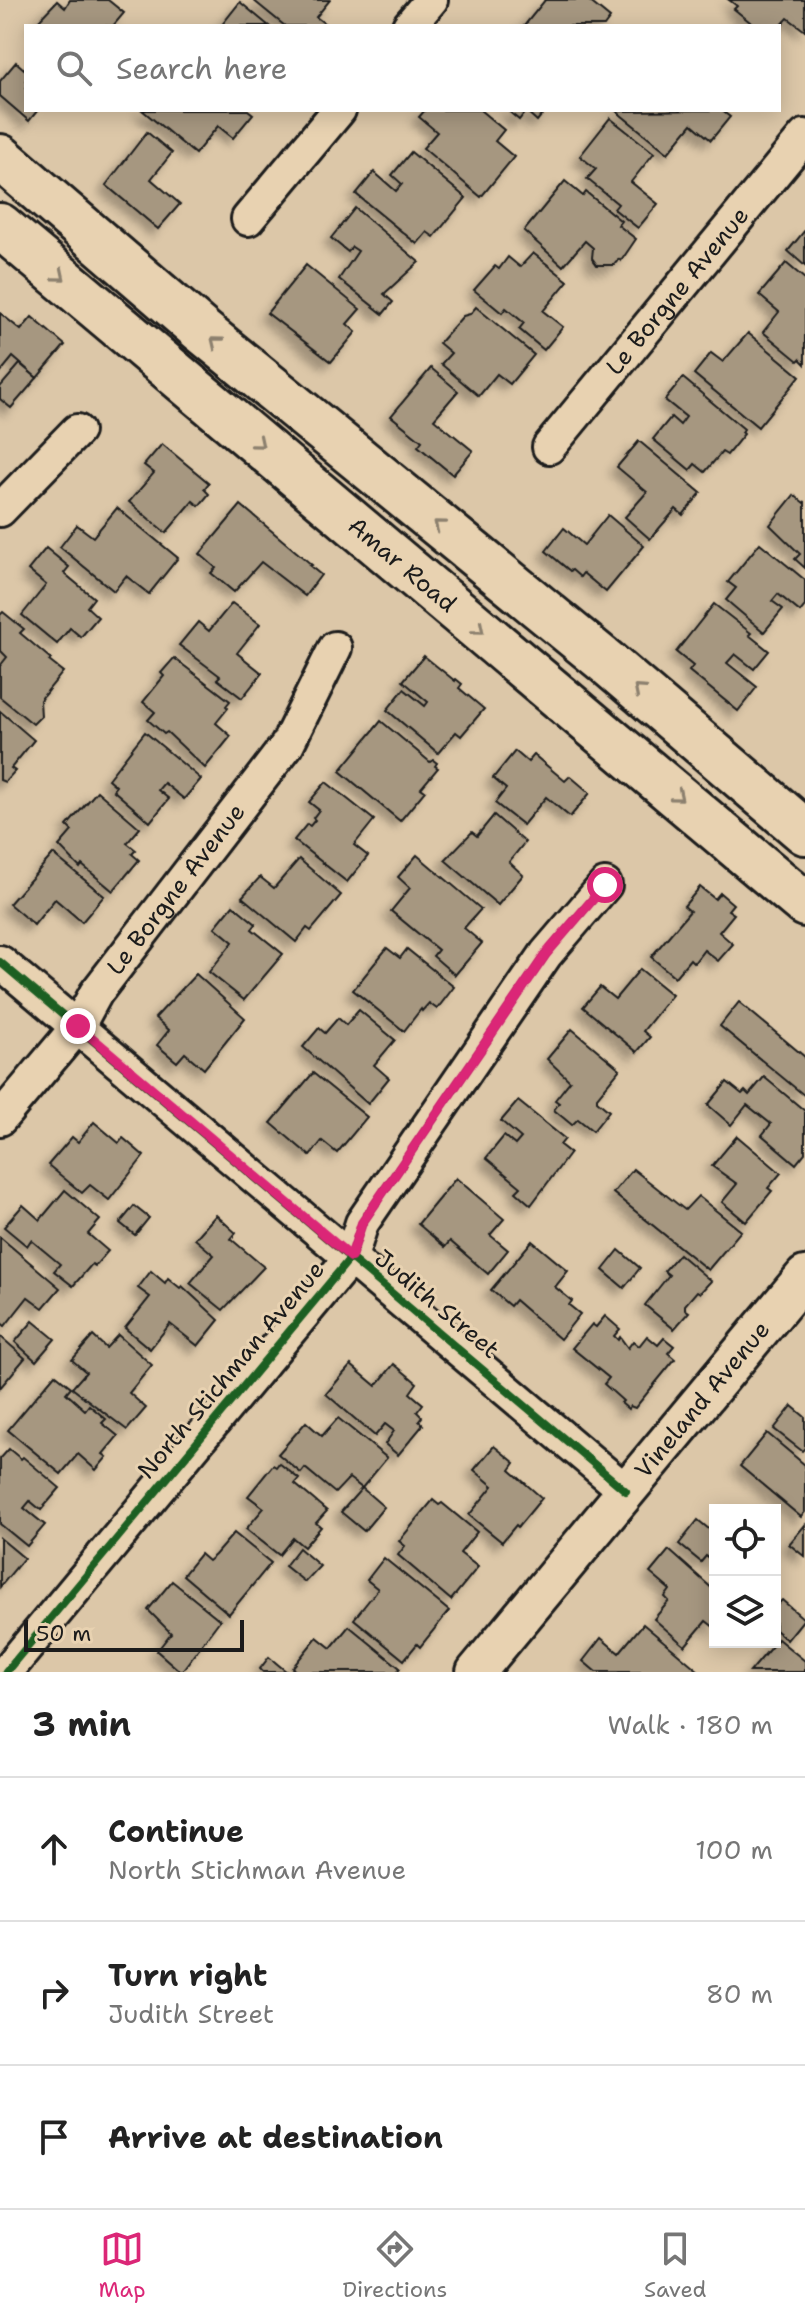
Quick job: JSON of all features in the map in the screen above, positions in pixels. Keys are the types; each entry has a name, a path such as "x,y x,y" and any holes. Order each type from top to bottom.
{"main road":[{"path":"0,157 202,331 605,661 805,832"},
{"name":"Amar Road","path":"0,226 805,904"}],"street":[{"path":"411,24 431,0"},
{"path":"248,219 337,112"},
{"name":"Le Borgne Avenue","path":"549,447 805,136"},
{"path":"0,510 77,431"},
{"name":"Le Borgne Avenue","path":"0,1119 78,1026 96,993 287,745 335,648"},
{"name":"North Stichman Avenue","path":"6,1672 351,1257 362,1223 537,966 605,885"},
{"name":"Judith Street","path":"0,962 626,1491"},
{"name":"Vineland Avenue","path":"476,1672 805,1276"}],"building":[{"path":"70,0 108,0 124,13 115,24 35,24 57,1 65,8"},
{"path":"253,0 330,0 316,17 325,24 283,24"},
{"path":"545,0 588,0 610,18 606,24 526,24"},
{"path":"729,0 805,0 805,31 788,18 781,26 753,24 734,9 737,6"},
{"path":"240,2 267,24 223,24"},
{"path":"16,62 24,69 24,112 36,112 29,121 0,96 0,81"},
{"path":"144,112 253,114 233,138 218,126 195,154"},
{"path":"423,112 482,112 504,130 495,141 514,157 481,197 423,148 437,132 419,117"},
{"path":"509,112 525,112 519,120"},
{"path":"527,112 544,112 537,121"},
{"path":"617,112 724,112 730,117 711,140 692,124 668,153"},
{"path":"610,118 654,153 631,182 658,204 638,228 614,209 618,204 587,179 596,169 580,156"},
{"path":"147,132 172,153 151,179 180,204 158,229 106,185"},
{"path":"411,152 466,198 434,237 427,232 417,244 356,194 374,172 396,191 402,184 392,175"},
{"path":"565,181 583,196 586,192 621,221 618,225 636,239 621,261 619,259 614,265 597,265 592,258 593,248 585,241 563,266 524,231"},
{"path":"355,208 419,262 384,294 393,302 383,314 339,279 358,251 352,247 348,252 331,238"},
{"path":"805,230 805,266 788,251"},
{"path":"533,253 568,281 543,311 563,327 544,350 519,329 524,323 506,308 502,313 474,290 495,266 499,269 508,257 520,267"},
{"path":"786,263 805,279 805,364 763,332 779,312 759,295"},
{"path":"306,265 360,309 347,324 356,332 331,362 267,313"},
{"path":"476,307 534,355 510,384 497,374 479,396 441,364 451,353 439,343 463,316"},
{"path":"0,313 21,330 32,317 65,345 37,378 13,357 0,373"},
{"path":"748,333 800,376 758,427 694,374 711,353 723,362"},
{"path":"20,364 37,378 11,408 0,399 0,387"},
{"path":"431,368 458,391 434,419 473,451 453,475 418,446 422,441 391,416"},
{"path":"683,378 744,429 744,434 727,455 722,452 705,472 695,464 690,470 653,439 671,417 680,425 686,417 665,400"},
{"path":"639,441 701,493 683,515 676,509 650,539 625,517 647,492 617,467"},
{"path":"162,444 209,483 204,489 209,494 199,506 193,501 166,533 129,502 154,473 144,465"},
{"path":"794,495 805,501 805,568 795,559 800,554 770,525"},
{"path":"241,505 321,575 305,596 261,562 234,592 211,573 216,568 200,554"},
{"path":"117,508 178,558 149,594 126,576 114,591 60,547 77,525 93,537"},
{"path":"608,515 644,546 606,592 583,573 580,577 570,571 546,551 564,528 584,545"},
{"path":"760,543 805,580 805,606 800,612 778,594 772,601 783,609 764,632 726,600 736,588 728,582"},
{"path":"46,548 69,567 64,573 94,598 87,607 98,617 81,637 70,628 57,644 22,615 46,585 28,570"},
{"path":"232,603 260,624 237,653 262,673 242,698 217,679 220,676 179,645 198,622 209,631"},
{"path":"714,604 769,651 754,669 735,654 727,663 757,687 738,711 689,671 693,666 676,652"},
{"path":"3,612 24,629 20,633 63,672 40,700 41,716 33,724 0,697 0,666 7,657 0,650 0,615"},
{"path":"424,656 462,684 459,688 484,709 461,736 456,732 438,753 387,710 404,689 425,706 428,702 403,681"},
{"path":"174,658 230,701 216,723 231,736 205,768 167,732 164,734 148,720 155,712 143,702"},
{"path":"0,711 34,740 11,768 15,771 5,782 0,780"},
{"path":"381,721 430,762 433,760 437,763 435,766 438,768 421,788 425,791 400,821 340,771"},
{"path":"145,732 201,779 184,799 164,783 158,790 169,799 150,822 113,790 116,786 108,779"},
{"path":"515,751 528,762 534,755 565,781 570,776 590,793 570,817 546,797 523,825 495,803 506,789 493,778"},
{"path":"326,782 374,820 354,845 368,856 347,882 294,840 307,824 310,826 315,820 313,818 319,810 309,802"},
{"path":"97,791 140,828 127,843 136,850 132,854 139,860 113,891 82,865 80,868 59,846 72,831 67,826"},
{"path":"494,815 525,842 509,862 523,875 498,905 445,860 472,832 477,836"},
{"path":"53,854 104,896 82,922 55,899 34,925 9,904"},
{"path":"417,855 481,909 464,928 482,943 455,975 433,956 438,950 391,911 410,888 398,877"},
{"path":"299,859 341,895 311,931 307,928 296,942 242,897 260,877 274,888"},
{"path":"700,887 715,899 720,893 733,904 728,910 734,914 719,932 733,944 718,961 704,950 694,963 690,959 675,977 651,957 690,911 684,906"},
{"path":"233,905 256,924 252,929 283,954 244,1000 209,972 233,942 215,927"},
{"path":"387,948 400,958 407,949 454,987 437,1009 429,1003 421,1009 404,1031 353,990"},
{"path":"640,969 672,995 643,1031 650,1037 637,1052 583,1007 600,987 615,999"},
{"path":"196,974 245,1018 204,1069 185,1053 177,1062 157,1045 169,1030 155,1018"},
{"path":"739,1002 805,1057 805,1096 720,1026"},
{"path":"359,1010 395,1040 374,1065 389,1078 368,1104 303,1047 319,1028 325,1033 338,1018 346,1025"},
{"path":"572,1029 620,1069 597,1097 597,1101 609,1111 593,1131 578,1119 572,1125 554,1110 559,1103 555,1100 570,1081 547,1059"},
{"path":"313,1073 367,1117 337,1153 322,1141 310,1156 271,1123"},
{"path":"764,1077 805,1111 805,1153 796,1164 762,1135 771,1124 747,1105 731,1125 708,1105 727,1082 742,1094 745,1091 749,1095"},
{"path":"518,1101 565,1139 560,1145 570,1153 531,1205 516,1192 521,1187 486,1158 504,1136 515,1145 521,1138 501,1121"},
{"path":"94,1122 119,1143 123,1138 144,1156 109,1200 90,1185 82,1193 48,1165 72,1137 78,1142"},
{"path":"737,1136 781,1173 768,1188 772,1191 746,1222 722,1202 737,1184 712,1166"},
{"path":"633,1169 685,1210 698,1196 741,1231 708,1270 613,1193"},
{"path":"456,1178 504,1219 490,1235 508,1250 488,1274 450,1241 445,1247 418,1224"},
{"path":"65,1190 100,1220 88,1234 108,1251 73,1286 54,1271 60,1264 31,1240 27,1246 4,1227 23,1205 40,1220"},
{"path":"134,1206 149,1218 135,1235 120,1223"},
{"path":"216,1215 236,1233 231,1239 264,1267 223,1310 190,1283 214,1255 195,1239"},
{"path":"0,1237 60,1288 43,1308 28,1297 5,1326 0,1322"},
{"path":"532,1241 568,1271 555,1287 572,1301 569,1305 580,1314 560,1339 515,1300 510,1306 491,1290"},
{"path":"619,1250 640,1268 624,1288 603,1270"},
{"path":"679,1254 711,1281 685,1305 689,1312 674,1329 645,1305 669,1275 664,1271"},
{"path":"151,1271 165,1283 168,1278 180,1288 182,1286 219,1320 198,1346 170,1324 150,1349 125,1328 150,1297 138,1288"},
{"path":"605,1316 620,1329 614,1336 618,1340 620,1337 628,1348 633,1341 639,1346 647,1336 658,1345 664,1338 674,1346 668,1353 675,1359 635,1408 630,1406 628,1409 621,1403 623,1401 604,1384 609,1378 572,1348 592,1324 596,1327"},
{"path":"33,1321 55,1339 36,1361 15,1342"},
{"path":"118,1335 152,1365 129,1393 146,1408 127,1430 72,1388 86,1372 72,1360 93,1336 106,1348"},
{"path":"0,1336 25,1358 0,1388"},
{"path":"394,1364 417,1383 410,1393 423,1404 417,1412 422,1417 419,1421 423,1425 398,1455 385,1444 394,1431 385,1424 375,1436 326,1394 351,1365 376,1386"},
{"path":"55,1374 71,1387 66,1393 85,1410 89,1405 106,1419 102,1423 118,1436 103,1454 107,1457 96,1470 78,1454 61,1474 8,1430"},
{"path":"792,1406 805,1417 805,1448 802,1451 774,1429"},
{"path":"338,1418 387,1458 362,1488 349,1478 335,1493 305,1468 301,1473 278,1454 306,1422 322,1436"},
{"path":"767,1433 805,1465 805,1512 801,1517 740,1466"},
{"path":"494,1446 515,1463 510,1470 542,1498 502,1542 469,1515 493,1486 474,1470"},
{"path":"9,1449 60,1488 41,1510 30,1501 24,1508 45,1525 27,1546 0,1524 0,1459"},
{"path":"279,1463 299,1479 295,1484 327,1511 316,1523 321,1527 304,1547 293,1538 279,1555 246,1529 264,1508 248,1496 273,1465 276,1467"},
{"path":"362,1488 384,1507 364,1531 341,1512"},
{"path":"433,1500 439,1505 442,1503 477,1532 460,1553 478,1567 451,1600 398,1555 405,1546 399,1541"},
{"path":"698,1520 709,1529 709,1559 706,1556 701,1562 679,1544"},
{"path":"805,1525 805,1557 789,1544"},
{"path":"234,1533 271,1563 229,1614 183,1575 200,1554 208,1561"},
{"path":"0,1538 24,1558 0,1587"},
{"path":"299,1548 320,1566 305,1582 285,1566"},
{"path":"669,1550 709,1586 709,1623 706,1621 685,1646 654,1619 669,1601 665,1597 670,1590 650,1573"},
{"path":"384,1558 449,1611 420,1647 417,1644 404,1660 354,1619 378,1589 367,1580"},
{"path":"172,1581 220,1620 181,1672 157,1651 171,1633 148,1610"},
{"path":"781,1601 804,1619 787,1640 781,1635"},
{"path":"643,1624 699,1671 596,1672 583,1661 601,1638 619,1653"},
{"path":"349,1626 400,1668 397,1672 297,1672 292,1668 317,1637 331,1648"},
{"path":"781,1641 805,1661 805,1672 750,1672 770,1648 781,1648"},
{"path":"269,1657 287,1672 263,1672 260,1669"}],"cycle path":[{"path":"6,1672 351,1257 362,1223 546,954 605,885"},
{"path":"0,962 626,1491"}],"route":[{"path":"78,1026 351,1257 362,1223 546,954 605,885"}]}
